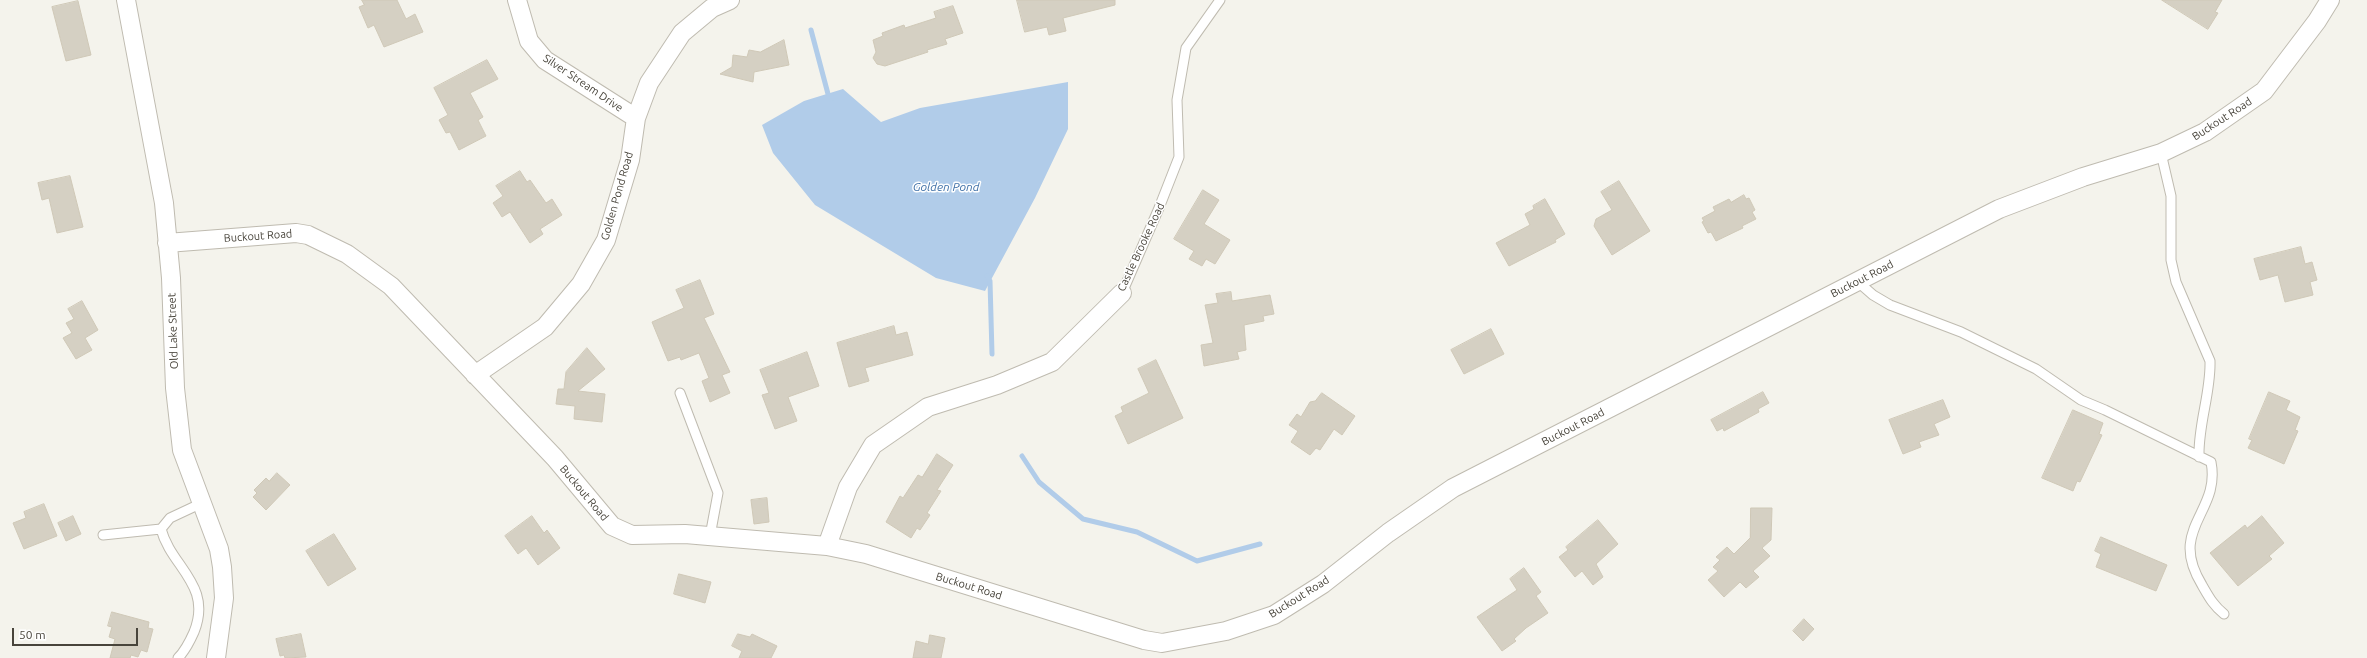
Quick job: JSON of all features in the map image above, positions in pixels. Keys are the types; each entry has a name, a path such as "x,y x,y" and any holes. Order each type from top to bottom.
{"street":[{"name":"Old Lake Street","path":"126,0 164,203 171,278 175,388 182,450 219,549 222,568 224,598 216,658"},
{"name":"Silver Stream Drive","path":"517,0 529,41 545,60 636,118"},
{"name":"Golden Pond Road","path":"475,375 545,327 581,284 606,240 630,160 636,118 649,83 682,33 712,8 730,0"},
{"name":"Buckout Road","path":"167,243 296,233 308,235 346,254 392,286 555,458 612,526 632,535 686,534 827,546 866,554 1144,640 1162,643 1226,631 1274,615 1323,584 1388,533 1453,488 1999,209 2083,177 2161,153 2205,132 2264,91 2318,21 2330,0"},
{"name":"Castle Brooke Road","path":"827,546 848,487 873,445 928,407 997,385 1052,362 1122,293"}],"lane":[{"name":"Castle Brooke Road","path":"1122,293 1160,208 1179,157 1177,100 1186,48 1220,0"},
{"path":"2161,153 2171,196 2172,260 2176,282 2210,361 2211,375 2200,435 2199,457"},
{"path":"1857,281 1873,295 1890,305 1961,332 2036,369 2081,400 2105,410 2211,462 2213,474 2203,509 2189,542 2189,558 2195,574 2212,605 2224,614"},
{"path":"680,393 718,493 710,536"},
{"path":"103,535 161,530 170,518 202,503"},
{"path":"161,530 163,539 194,584 197,596 198,618 195,629 190,642 178,658"}],"water":[{"name":"Golden Pond","path":"1068,82 1068,129 1035,198 985,291 936,278 815,205 773,153 762,125 804,101 843,89 881,122 920,108"}],"building":[{"path":"362,0 397,0 406,19 415,14 423,32 384,47 374,25 368,28 359,7 364,5"},
{"path":"1017,0 1115,0 1115,5 1063,18 1066,31 1049,35 1047,27 1025,32"},
{"path":"2162,0 2222,0 2215,12 2218,13 2208,29"},
{"path":"78,1 91,55 66,61 52,7"},
{"path":"953,6 963,33 945,39 947,44 927,50 928,52 885,66 877,64 873,58 876,52 873,40 883,36 882,33 904,25 905,28 936,18 934,12"},
{"path":"784,40 789,65 754,72 753,82 720,74 732,67 733,55 747,57 749,50 760,52"},
{"path":"487,60 498,79 470,93 483,117 478,120 486,136 459,150 450,132 446,133 439,120 448,115 434,88"},
{"path":"520,171 527,182 530,180 546,203 552,199 562,215 540,229 543,234 530,243 510,212 502,217 493,203 503,196 496,186"},
{"path":"70,176 83,227 57,233 49,198 42,200 38,183"},
{"path":"1619,181 1650,231 1612,255 1594,226 1596,219 1612,210 1601,192"},
{"path":"1203,190 1219,200 1204,224 1230,240 1215,264 1206,259 1202,266 1189,259 1194,251 1174,239"},
{"path":"1744,195 1746,199 1749,198 1755,210 1752,212 1756,219 1742,226 1743,228 1716,241 1711,232 1708,233 1702,222 1704,221 1702,218 1715,211 1713,207 1729,199 1731,202"},
{"path":"1545,199 1565,234 1555,240 1556,242 1509,266 1496,243 1530,225 1525,214 1534,209 1533,206"},
{"path":"2301,247 2305,264 2312,262 2317,280 2310,282 2313,295 2285,302 2278,275 2260,280 2254,259"},
{"path":"700,280 714,314 704,318 730,372 722,375 730,393 710,402 702,381 709,378 699,353 681,360 680,357 668,361 652,322 684,308 676,290"},
{"path":"1231,292 1232,301 1270,295 1274,314 1263,316 1264,321 1244,325 1246,350 1237,352 1239,359 1204,366 1201,345 1213,343 1205,305 1218,303 1216,294"},
{"path":"82,301 98,330 85,338 92,350 76,359 63,338 72,333 66,323 74,319 68,309"},
{"path":"894,326 896,335 907,332 913,355 865,368 869,381 849,387 837,343"},
{"path":"1491,329 1504,354 1464,374 1451,350"},
{"path":"587,348 605,369 578,391 605,394 602,422 574,419 575,406 556,404 558,389 564,389 566,372"},
{"path":"807,352 819,386 788,397 797,421 775,429 762,395 769,393 760,370"},
{"path":"1156,360 1183,418 1128,444 1115,416 1123,412 1121,407 1149,393 1138,369"},
{"path":"1763,392 1769,403 1758,409 1759,412 1724,431 1723,428 1717,431 1711,420"},
{"path":"2269,392 2290,401 2286,410 2300,417 2295,430 2298,431 2284,464 2248,448 2252,440 2249,439"},
{"path":"1322,393 1355,416 1342,435 1334,429 1320,450 1316,448 1310,455 1291,442 1298,431 1289,425 1297,414 1301,417 1310,402 1315,401"},
{"path":"1943,400 1950,417 1934,424 1939,435 1919,442 1921,447 1903,454 1889,420"},
{"path":"2073,410 2103,423 2099,434 2102,435 2080,482 2077,481 2073,491 2042,478"},
{"path":"937,454 953,465 937,490 941,491 927,513 930,515 920,530 917,528 911,538 886,522 900,496 903,498 918,475 922,477"},
{"path":"277,473 290,485 266,510 253,497 257,493 254,490 266,478 269,481"},
{"path":"767,498 769,522 754,524 751,500"},
{"path":"44,504 57,536 24,549 13,523 26,518 24,512"},
{"path":"1751,508 1772,508 1771,540 1762,548 1770,556 1753,571 1759,577 1746,588 1740,582 1724,597 1708,580 1718,571 1713,567 1720,560 1716,557 1727,547 1734,554 1750,538"},
{"path":"73,516 81,534 66,541 58,523"},
{"path":"532,516 544,533 547,530 560,548 538,565 526,548 518,554 505,536"},
{"path":"2262,516 2284,543 2269,556 2272,559 2238,586 2210,553 2245,525 2247,528"},
{"path":"1598,520 1618,544 1596,564 1603,577 1593,585 1582,571 1575,577 1559,557 1568,550 1566,547"},
{"path":"334,534 356,569 328,586 306,551"},
{"path":"2101,537 2167,565 2156,591 2096,567 2101,554 2095,551"},
{"path":"1524,568 1541,592 1536,596 1548,613 1526,628 1514,639 1516,641 1502,651 1477,617 1517,590 1510,579"},
{"path":"679,574 711,582 705,603 674,594"},
{"path":"112,612 149,622 148,628 153,629 147,652 141,650 138,657 131,655 130,658 110,658 115,639 109,637 112,627 108,626"},
{"path":"1804,619 1814,629 1803,641 1793,631"},
{"path":"301,634 306,657 285,658 284,655 280,656 276,639"},
{"path":"738,634 750,637 752,634 777,646 771,658 739,658 742,651 732,646"},
{"path":"930,635 945,638 941,658 913,658 916,641 928,644"}],"waterway":[{"path":"811,30 828,94 832,98"},
{"path":"987,276 990,281 992,354"},
{"path":"1022,456 1039,482 1083,519 1137,532 1197,561 1260,544"}]}
